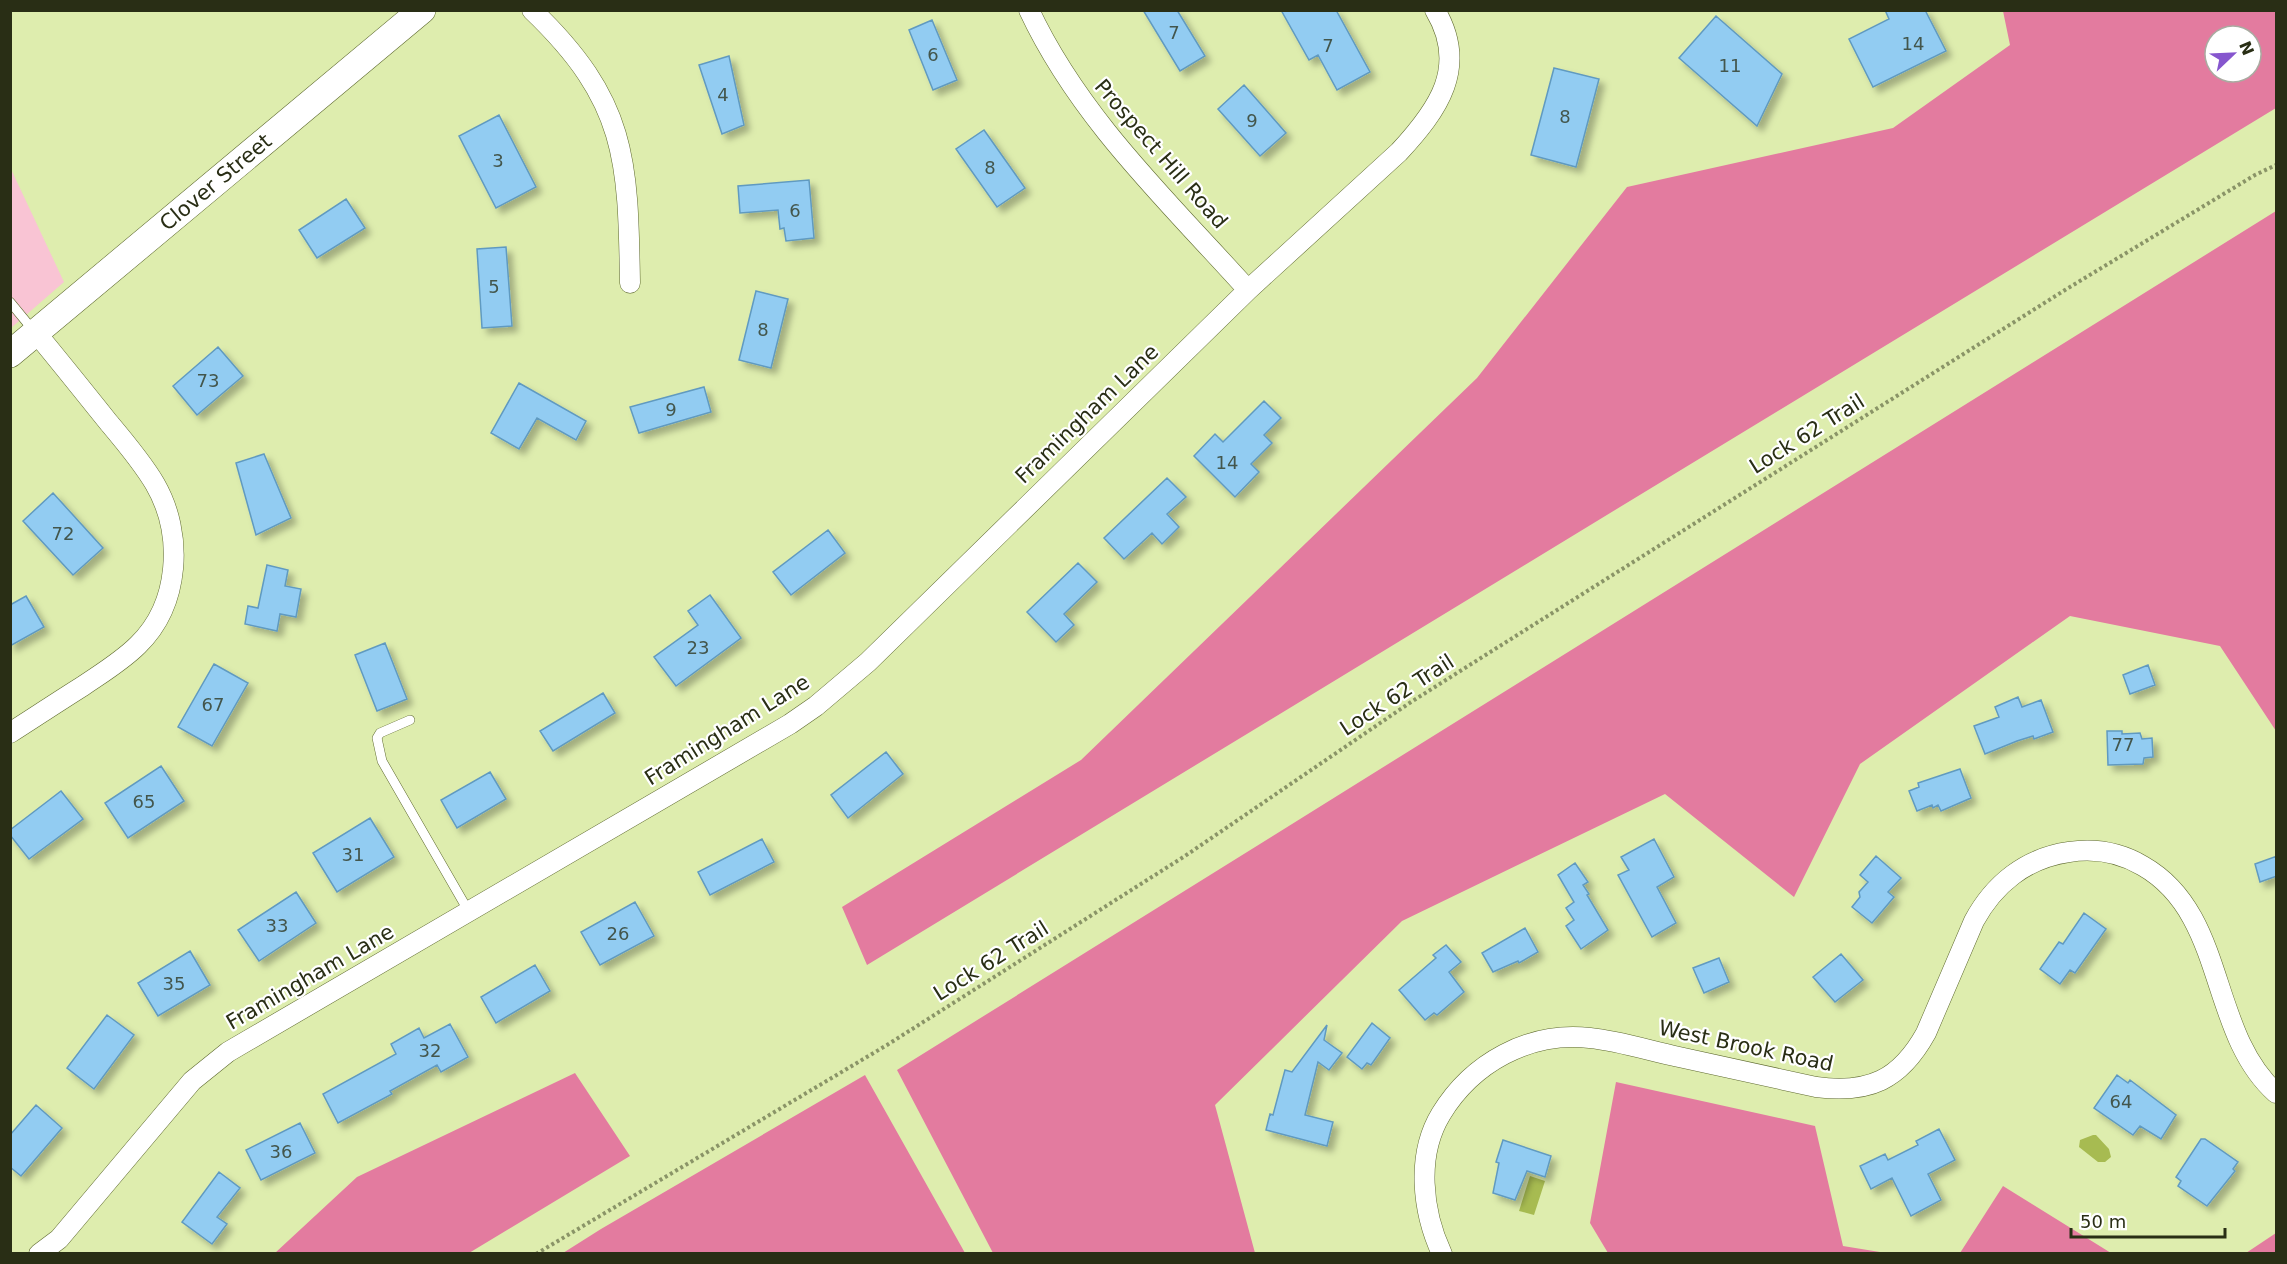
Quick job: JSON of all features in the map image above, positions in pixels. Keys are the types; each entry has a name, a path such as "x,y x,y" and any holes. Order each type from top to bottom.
{"main road":[{"name":"Clover Street","path":"10,354 37,334 422,10"}],"street":[{"path":"532,10 571,51 589,74 611,117 626,172 630,283"},
{"name":"Prospect Hill Road","path":"1029,10 1070,85 1102,128 1248,290"},
{"name":"Framingham Lane","path":"39,1254 59,1239 192,1081 228,1052 790,724 816,706 868,662 1248,290 1399,152 1429,116 1443,92 1450,67 1450,51 1446,35 1435,10"},
{"path":"10,733 122,660 140,644 163,609 170,587 173,566 173,541 167,513 156,486 137,458 37,334"},
{"name":"West Brook Road","path":"1442,1254 1429,1218 1425,1194 1428,1145 1436,1122 1450,1099 1481,1067 1500,1055 1545,1040 1590,1038 1816,1087 1837,1090 1856,1089 1874,1084 1890,1076 1917,1050 1974,921 1988,897 2022,868 2061,853 2096,850 2118,855 2155,873 2171,888 2195,920 2204,940 2245,1053 2257,1071 2277,1093"}],"lane":[{"path":"10,302 37,334"},
{"path":"410,720 380,733 377,738 378,749 382,761 469,912"}],"path":[{"name":"Lock 62 Trail","path":"536,1254 887,1045 1185,856 1411,702 2064,290 2255,175 2277,165"}],"shaded area":[{"path":"2003,11 2275,11 2276,108 867,965 842,907 1081,760 1477,378 1627,187 1893,128 2010,45"},
{"path":"10,167 64,282 11,328 10,328"},
{"path":"2276,211 2276,731 2220,646 2070,616 1860,764 1794,897 1665,794 1402,921 1215,1105 1255,1253 993,1253 897,1070"},
{"path":"575,1073 630,1156 469,1253 275,1253 357,1177"},
{"path":"865,1075 965,1253 563,1253 601,1229"},
{"path":"1616,1082 1815,1126 1843,1246 1886,1253 1608,1253 1590,1223"},
{"path":"2096,1135 2109,1149 2111,1157 2105,1162 2098,1162 2079,1147 2080,1140"},
{"path":"1530,1176 1545,1181 1534,1215 1519,1211"},
{"path":"2003,1186 2111,1253 1960,1253"},
{"path":"2276,1233 2276,1253 2246,1253"}],"building":[{"path":"1143,10 1177,10 1205,56 1180,71"},
{"path":"1281,10 1336,10 1370,72 1337,90 1318,55 1309,60"},
{"path":"1885,10 1925,10 1946,51 1873,87 1849,39 1889,19"},
{"path":"1716,16 1782,74 1757,126 1679,58"},
{"path":"932,20 957,80 933,90 909,30"},
{"path":"729,56 744,125 722,134 699,65"},
{"path":"1554,68 1599,79 1576,167 1531,155"},
{"path":"1244,85 1286,133 1260,156 1218,109"},
{"path":"499,115 536,187 496,208 459,136"},
{"path":"984,130 1025,188 997,207 956,149"},
{"path":"809,180 814,238 786,241 784,228 780,229 778,210 740,213 738,186"},
{"path":"346,199 365,228 317,258 299,230"},
{"path":"506,247 512,326 482,328 477,249"},
{"path":"756,291 788,299 771,368 739,360"},
{"path":"218,347 243,376 197,415 173,386"},
{"path":"519,383 586,421 576,440 537,418 519,449 491,433"},
{"path":"704,387 711,412 639,433 630,407"},
{"path":"1264,401 1281,418 1264,435 1272,443 1251,464 1259,472 1235,497 1194,456 1215,434 1223,442"},
{"path":"264,454 291,518 256,535 236,463"},
{"path":"1167,478 1186,497 1167,514 1179,527 1162,544 1152,533 1124,559 1104,538"},
{"path":"53,493 103,548 73,575 23,521"},
{"path":"828,530 845,553 791,595 773,572"},
{"path":"1078,563 1097,582 1064,614 1074,625 1056,642 1027,612"},
{"path":"267,565 288,570 285,586 301,589 296,617 280,614 277,631 245,624 248,606 258,608"},
{"path":"710,595 741,638 676,686 654,657 698,625 688,611"},
{"path":"26,596 44,627 10,646 10,605"},
{"path":"385,643 407,699 377,711 355,655"},
{"path":"214,664 248,683 212,746 178,727"},
{"path":"2148,665 2155,685 2130,694 2123,675"},
{"path":"603,693 615,713 553,751 540,731"},
{"path":"2018,697 2022,707 2041,700 2053,732 2034,739 2033,736 2017,741 1985,754 1974,726 1999,717 1995,707"},
{"path":"2107,731 2122,731 2122,734 2140,733 2142,739 2152,738 2153,757 2144,758 2143,764 2108,765"},
{"path":"886,752 903,774 848,818 831,795"},
{"path":"161,766 184,801 128,838 105,803"},
{"path":"1960,769 1971,798 1941,811 1938,805 1933,808 1932,805 1917,811 1909,791 1919,787 1918,783"},
{"path":"490,772 506,799 457,828 441,800"},
{"path":"61,791 83,819 29,859 10,835 10,830"},
{"path":"370,818 394,857 337,892 313,853"},
{"path":"762,839 774,862 710,895 698,872"},
{"path":"1654,839 1674,877 1657,887 1676,923 1652,937 1618,875 1629,870 1621,857"},
{"path":"1876,856 1901,878 1888,892 1894,897 1872,923 1852,907 1860,897 1859,892 1868,882 1860,875"},
{"path":"2277,856 2277,876 2260,882 2255,864"},
{"path":"1575,863 1588,882 1583,885 1589,894 1587,895 1608,930 1581,949 1566,926 1574,920 1566,908 1574,902 1558,875"},
{"path":"296,892 316,923 259,961 238,930"},
{"path":"635,902 654,936 600,965 581,932"},
{"path":"2084,913 2106,929 2075,973 2070,970 2060,984 2040,969 2059,942 2063,944"},
{"path":"1525,928 1538,952 1519,963 1518,961 1493,972 1482,953"},
{"path":"1446,945 1461,962 1449,972 1464,992 1437,1015 1434,1013 1425,1020 1399,990 1436,958 1433,955"},
{"path":"190,951 210,985 158,1016 138,983"},
{"path":"1841,954 1863,980 1835,1002 1813,977"},
{"path":"1719,958 1729,982 1704,993 1693,968"},
{"path":"535,965 550,991 496,1023 481,997"},
{"path":"107,1015 134,1035 94,1089 67,1068"},
{"path":"1372,1023 1390,1038 1371,1065 1367,1063 1362,1069 1347,1057"},
{"path":"450,1024 468,1057 441,1072 437,1065 390,1091 392,1094 338,1123 323,1094 396,1054 391,1044 419,1028 424,1038"},
{"path":"1327,1025 1324,1040 1342,1053 1329,1070 1318,1062 1305,1115 1333,1122 1327,1146 1266,1130 1270,1114 1273,1115 1285,1070 1292,1072"},
{"path":"2117,1075 2128,1083 2130,1080 2176,1115 2161,1139 2140,1126 2133,1135 2094,1108"},
{"path":"36,1105 62,1128 21,1176 10,1167 10,1135"},
{"path":"300,1123 315,1153 261,1180 246,1150"},
{"path":"1939,1129 1955,1160 1928,1174 1941,1200 1911,1216 1892,1178 1871,1189 1860,1166 1885,1154 1888,1160 1918,1145 1916,1141"},
{"path":"2201,1139 2205,1139 2238,1162 2233,1169 2235,1171 2207,1206 2178,1186 2181,1181 2176,1177"},
{"path":"1503,1140 1551,1156 1545,1177 1527,1171 1515,1200 1493,1193 1499,1163 1496,1162"},
{"path":"219,1172 240,1188 217,1217 227,1224 212,1244 182,1222"}]}
